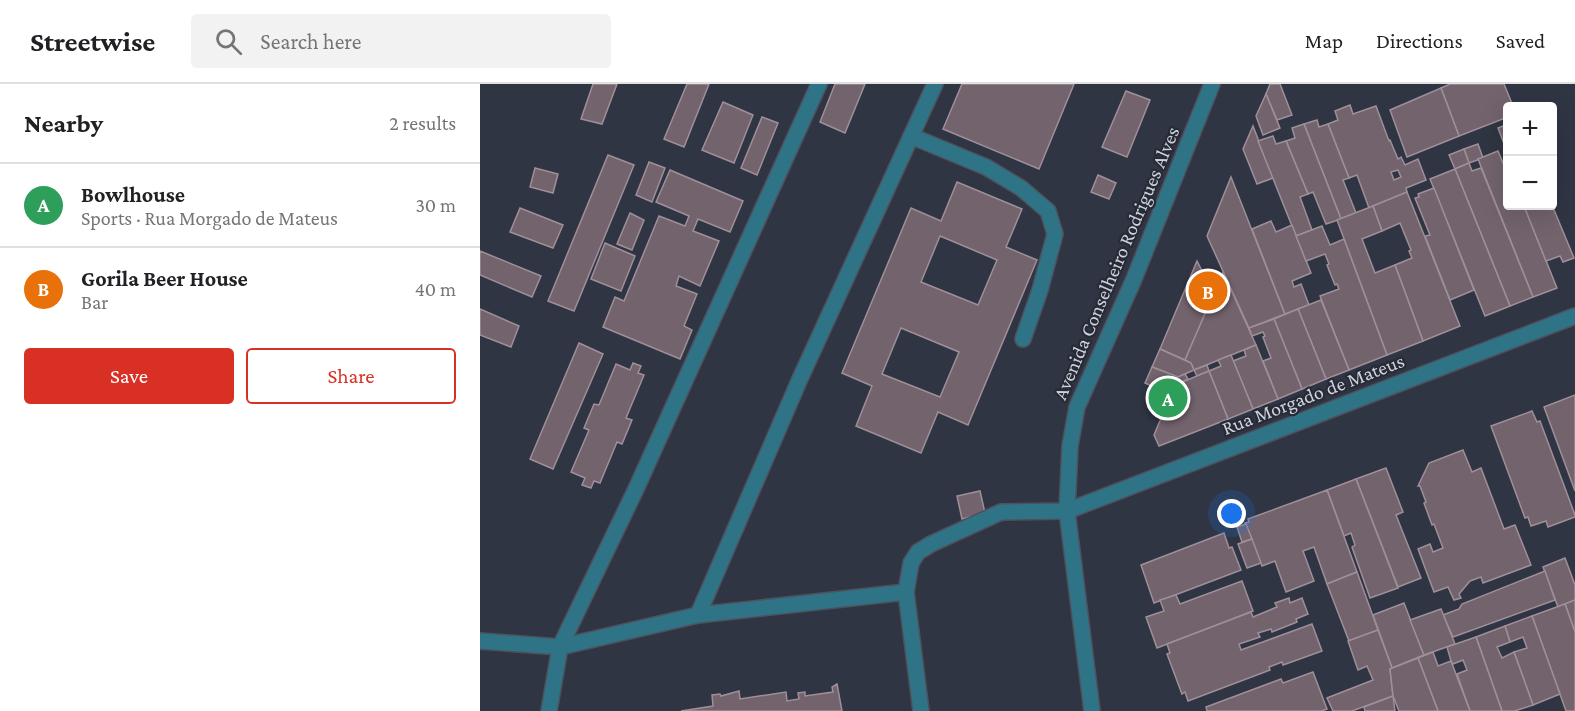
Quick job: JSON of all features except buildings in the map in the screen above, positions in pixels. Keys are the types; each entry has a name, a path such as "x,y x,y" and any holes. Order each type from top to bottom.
{"street":[{"path":"549,711 560,647 636,489 819,84"},
{"path":"698,615 799,381 935,84"},
{"name":"Avenida Conselheiro Rodrigues Alves","path":"1092,711 1067,511 1070,446 1077,406 1134,279 1212,84"},
{"path":"911,136 987,167 1021,188 1048,211 1055,234 1040,290 1023,339"},
{"name":"Rua Morgado de Mateus","path":"1067,511 1575,316"},
{"path":"921,711 906,592 911,563 918,552 1001,512 1067,511"},
{"path":"480,641 560,647 698,615 906,592"}],"place":[{"name":"Gorila Beer House","path":"1208,291"},
{"name":"Bowlhouse","path":"1168,398"}]}
